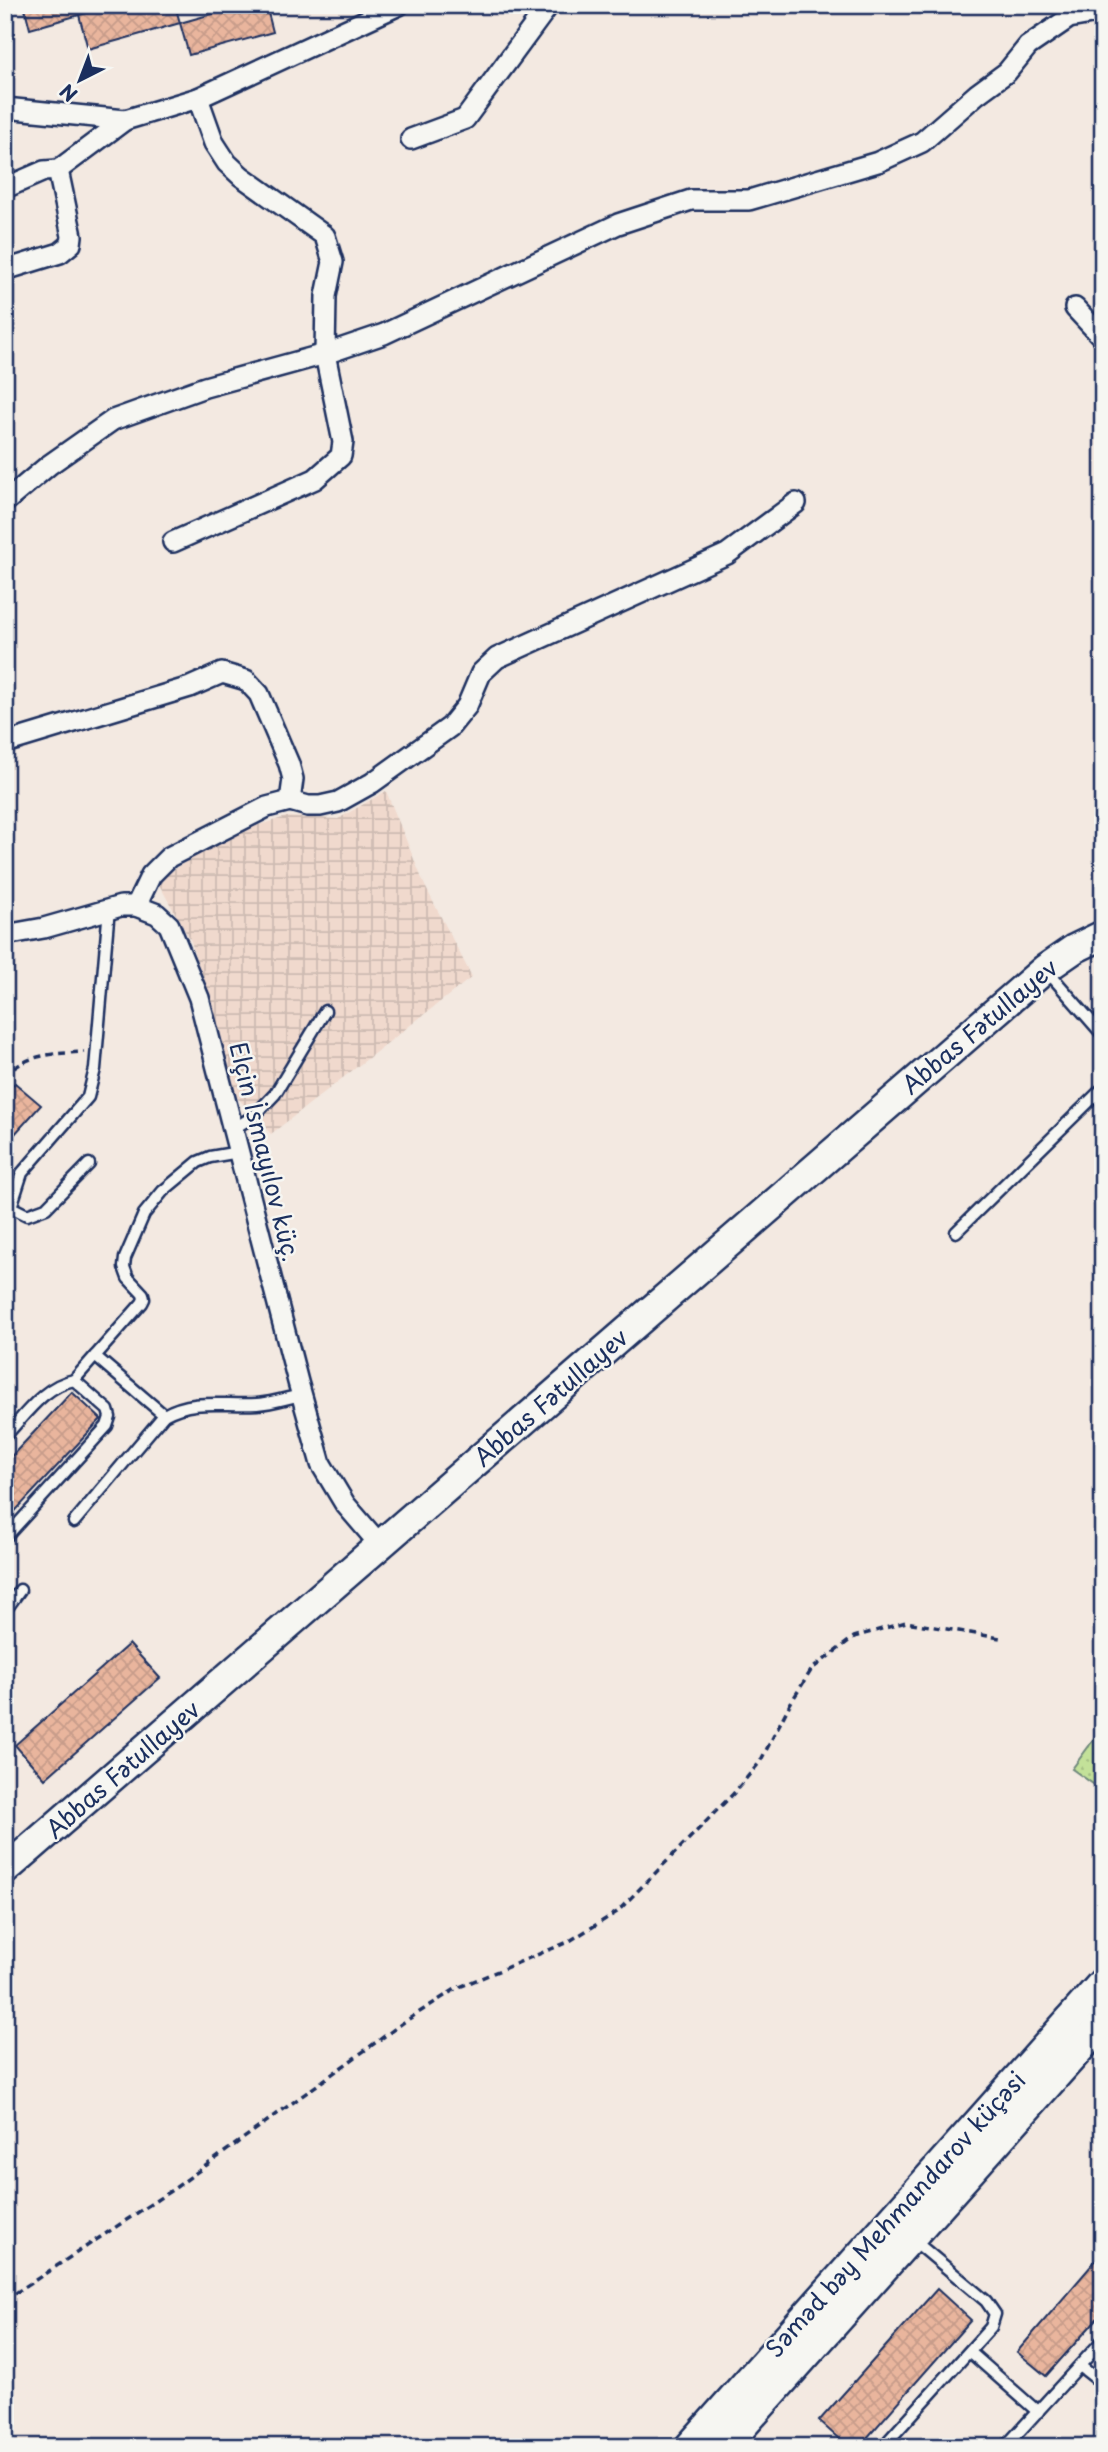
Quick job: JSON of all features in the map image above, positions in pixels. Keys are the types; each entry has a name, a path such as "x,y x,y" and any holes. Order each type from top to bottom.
{"main road":[{"name":"Abbas Fətullayev","path":"10,1862 381,1546 1045,969 1074,949 1103,935"},
{"name":"Səməd bəy Mehmandarov küçəsi","path":"689,2447 1103,1982"},
{"name":"Səməd bəy Mehmandarov küçəsi","path":"724,2447 1103,2024"}],"street":[{"path":"5,188 44,171 58,170 125,120 198,98 399,5"},
{"path":"411,139 465,119 549,5"},
{"path":"5,502 49,465 113,421 205,387 325,354 384,334 618,223 691,200 749,200 889,157 922,142 1007,72 1028,46 1067,12 1103,12"},
{"path":"173,542 315,479 341,456 344,442 325,354 326,296 333,262 326,236 240,176 227,163 214,143 198,98"},
{"path":"5,108 125,120"},
{"path":"5,270 60,253 71,244 72,236 58,170"},
{"path":"1075,308 1103,338"},
{"path":"5,935 44,928 109,908 136,906 151,875 169,856 267,807 290,801 308,806 338,802 372,783 450,727 467,706 481,673 498,658 727,554 796,503"},
{"path":"5,743 70,726 190,687 222,673 246,680 259,694 289,764 293,779 290,801"},
{"name":"Elçin İsmayılov küç.","path":"136,906 157,914 169,925 199,998 321,1464 345,1504 381,1546"}],"lane":[{"path":"89,1164 46,1208 27,1215 8,1211 22,1173 88,1097 96,1052 109,908"},
{"path":"1045,969 1103,1035"},
{"path":"233,1129 254,1116 275,1094 325,1011"},
{"path":"956,1232 1103,1088"},
{"path":"5,1436 51,1388 61,1382 74,1380 144,1299 143,1294 128,1278 124,1266 144,1214 154,1200 198,1162 239,1152"},
{"path":"95,1356 164,1415"},
{"path":"5,1538 107,1426 110,1417 108,1410 74,1380"},
{"path":"74,1522 164,1415 199,1403 262,1404 301,1395"},
{"path":"5,1612 20,1590"},
{"path":"887,2447 890,2440 991,2327 995,2314 986,2301 911,2238"},
{"path":"1005,2447 1103,2340"},
{"path":"970,2352 1038,2412"},
{"path":"1080,2366 1103,2384"}],"path":[{"path":"5,1076 28,1059 40,1055 96,1052"},
{"path":"5,2300 175,2188 404,2021 457,1988 568,1942 617,1912 733,1794 760,1762 790,1704 812,1669 854,1637 906,1622 1000,1638"}],"shaded area":[{"path":"386,791 425,886 472,977 271,1134 233,1093 191,941 157,881 232,833 286,817 338,819"}],"green space":[{"path":"1103,1727 1103,1791 1072,1769"}],"building":[{"path":"24,5 76,5 79,15 30,29"},
{"path":"115,5 175,5 180,23 88,49 79,15"},
{"path":"244,5 266,5 273,32 189,55 180,23"},
{"path":"15,1083 41,1105 5,1145 5,1094"},
{"path":"72,1392 101,1419 5,1522 5,1463"},
{"path":"129,1644 160,1678 45,1779 15,1745"},
{"path":"1103,2252 1103,2312 1046,2376 1017,2352"},
{"path":"937,2289 971,2320 859,2447 848,2447 819,2421"}]}
